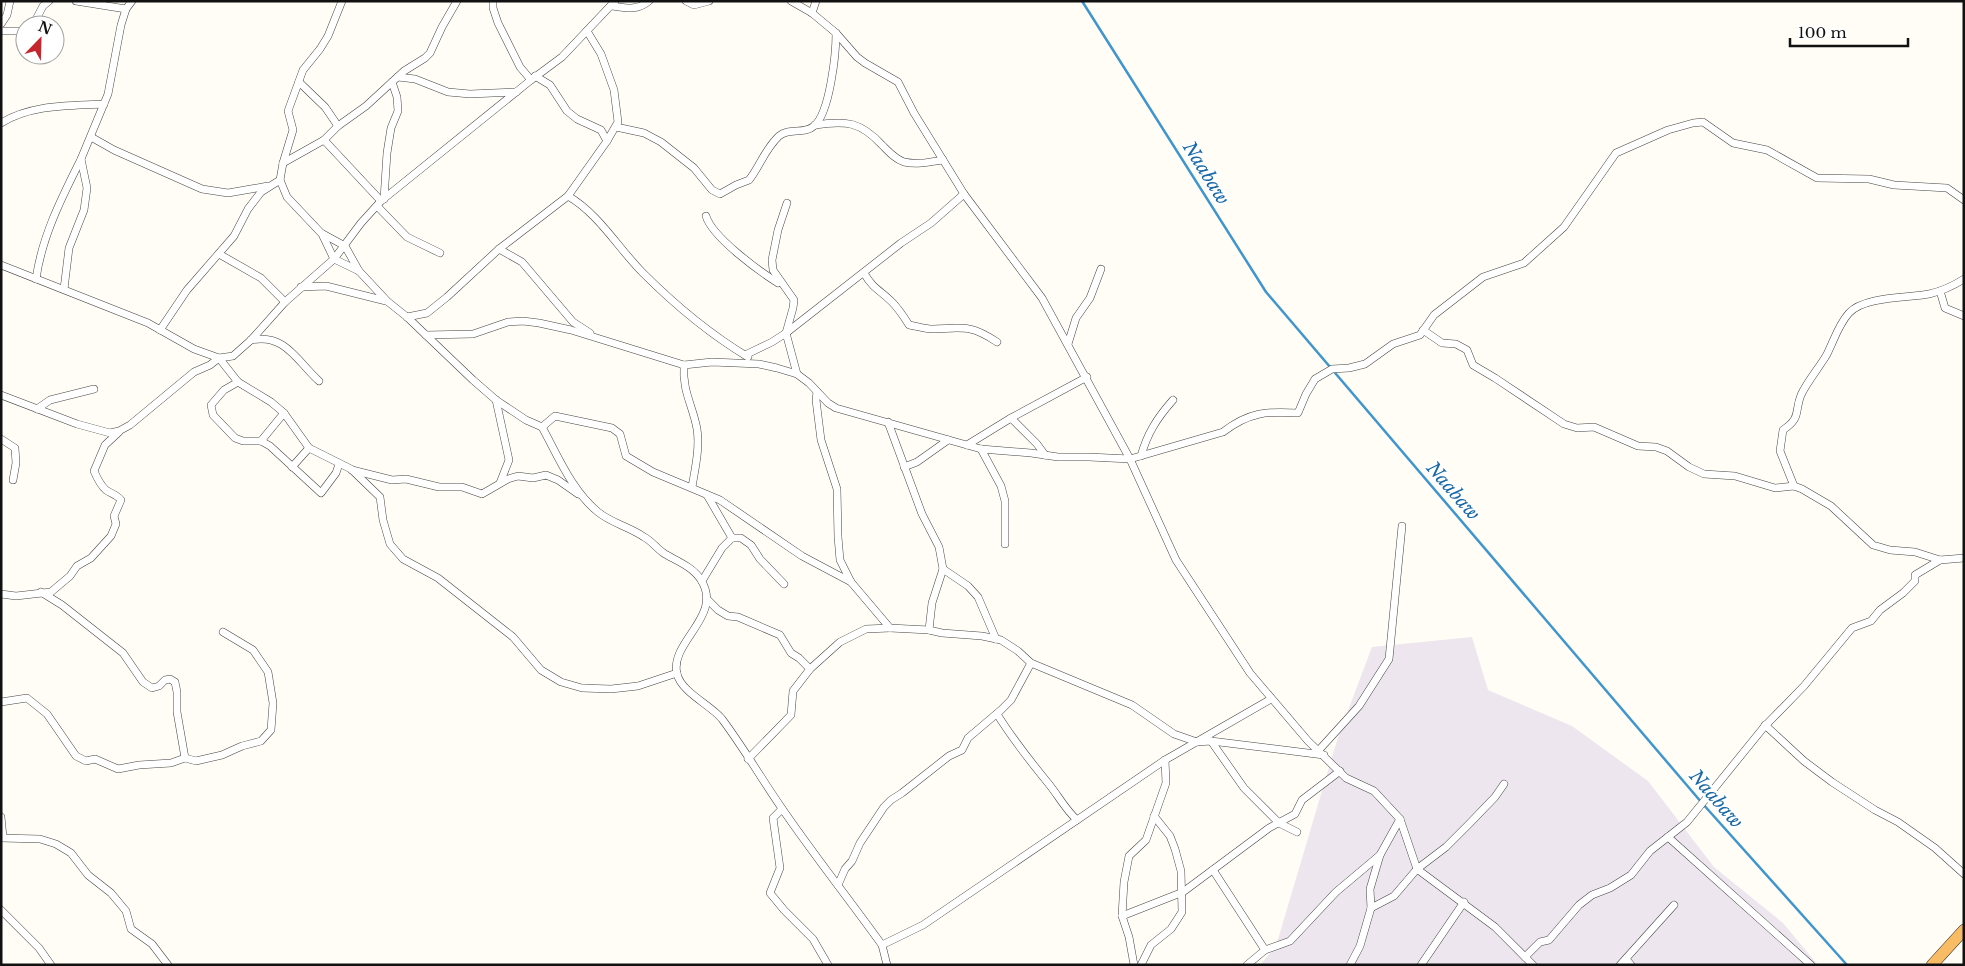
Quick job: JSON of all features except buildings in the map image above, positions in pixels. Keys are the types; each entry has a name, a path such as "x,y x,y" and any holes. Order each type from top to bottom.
{"highway":[{"path":"1932,965 1964,930"}],"street":[{"path":"1,24 7,15 10,1"},
{"path":"39,15 43,6 49,1"},
{"path":"76,1 126,9"},
{"path":"36,279 51,224 104,104 112,78 121,25 126,9 132,1"},
{"path":"342,1 328,36 303,70 288,111 294,130 283,162 280,180 287,198 322,234 345,246 359,271 387,301 407,317 472,380 496,400 526,420 542,427 580,496"},
{"path":"283,162 324,140 338,126 366,106 395,80 430,53 457,1"},
{"path":"494,1 493,8 498,23 520,67 533,78 550,85 567,111 577,119 601,130 607,141"},
{"path":"1,265 64,289 160,330 194,349 219,358 233,356 251,340 285,302 334,259 360,223 380,202 533,78 562,57 614,4 634,9 643,6 649,1"},
{"path":"686,1 694,5 709,1"},
{"path":"791,1 812,13 836,33 857,57 898,82 914,113 964,194 1042,298 1087,377 1130,459 1176,560 1250,673 1271,699 1346,778 1374,791 1400,818 1417,869 1495,926 1533,965"},
{"path":"812,13 816,1"},
{"path":"1,31 15,32"},
{"path":"407,317 426,313 447,297 499,249 568,196 616,127 618,114 614,90 601,54 587,31"},
{"path":"815,125 822,112 829,90 836,33"},
{"path":"395,80 415,79 448,92 470,94 516,92"},
{"path":"380,202 387,153 398,110 395,80"},
{"path":"299,82 325,107 338,126"},
{"path":"1,123 13,116 42,108 104,104"},
{"path":"616,127 644,133 661,142 688,163 712,190 720,194 749,180 770,144 781,134 789,131 804,131 815,125 842,122 864,128 893,156 902,161 915,164 943,160"},
{"path":"426,335 473,334 508,322 523,321 572,330 684,366 712,362 759,364 796,374 809,383 828,403 836,408 967,446 1045,455 1130,459 1223,432 1235,422 1268,411 1298,413 1315,379 1332,369 1349,368 1365,364 1393,344 1420,335 1434,315 1483,276 1524,263 1564,227 1596,185 1616,153 1668,130 1703,122 1733,142 1767,150 1817,178 1869,180 1894,185 1947,188 1964,200"},
{"path":"91,137 114,150 202,189 228,193 268,186"},
{"path":"324,140 380,202 407,237 440,253"},
{"path":"64,289 69,248 84,210 87,188 81,159"},
{"path":"160,330 187,290 234,236 248,209 261,192 280,180"},
{"path":"746,356 786,333 900,244 931,223 964,194"},
{"path":"568,196 577,201 598,221 643,272 700,326 759,364"},
{"path":"787,203 778,230 772,260 773,270 777,278 794,300 794,308 786,333 796,374"},
{"path":"706,216 710,225 723,240 765,275 784,286"},
{"path":"322,234 334,259 359,271"},
{"path":"499,249 522,262 573,322 599,338"},
{"path":"218,254 261,278 285,302"},
{"path":"1068,344 1076,318 1090,298 1101,270"},
{"path":"864,273 870,284 891,300 909,325 932,329 968,328 986,335 997,342"},
{"path":"1794,486 1780,451 1783,430 1791,425 1797,415 1801,396 1827,354 1849,312 1863,304 1940,291 1951,287 1964,278"},
{"path":"301,287 326,286 387,301"},
{"path":"1940,291 1946,308 1964,316"},
{"path":"1424,330 1442,343 1456,344 1467,350 1473,365 1564,424 1577,428 1594,427 1638,446 1656,447 1667,451 1689,468 1704,474 1736,476 1775,488 1794,486 1802,489 1831,506 1873,546 1890,550 1915,552 1940,560 1964,558"},
{"path":"251,340 265,337 278,342 293,353 319,381"},
{"path":"219,358 238,382 271,402 284,413 309,448 339,464 392,480 406,479 439,487 462,487 482,494 500,483 518,476 533,478 546,475 558,480 599,513 645,537 663,553 694,571 702,581 707,599 704,613 679,658 677,673 682,684 721,718 782,809 882,944 887,965"},
{"path":"1,594 16,596 51,592 70,576 77,566 91,558 111,536 116,524 114,516 121,500 100,484 94,471 105,445 119,431 159,403 182,381 194,372 210,366 219,358"},
{"path":"684,366 683,380 697,429 698,449 692,487"},
{"path":"967,446 1011,418 1087,377"},
{"path":"238,382 224,390 211,405 213,415 236,438 261,441 270,446 321,493 336,473 339,464"},
{"path":"37,409 50,400 94,389"},
{"path":"817,392 816,400 821,440 837,489 840,560 851,582 890,628"},
{"path":"1,395 76,424 110,433 119,431"},
{"path":"496,400 509,460 500,483"},
{"path":"1141,456 1146,439 1157,418 1173,400"},
{"path":"261,441 284,413"},
{"path":"542,427 556,416 612,428 620,434 626,456 653,472 707,494 732,508 802,556 851,582"},
{"path":"1011,418 1037,444 1045,455"},
{"path":"888,422 922,514 939,547 942,570 932,603 929,630"},
{"path":"1,439 15,448 16,463 13,480"},
{"path":"904,468 917,462 948,440"},
{"path":"292,467 309,448"},
{"path":"981,449 1001,486 1005,501 1005,544"},
{"path":"351,469 380,497 383,520 390,544 403,559 438,578 513,636 541,670 561,682 582,688 611,689 638,686 677,673"},
{"path":"707,494 732,538"},
{"path":"1322,753 1359,706 1389,659 1402,526"},
{"path":"702,581 722,548 732,538 742,538 784,584"},
{"path":"1526,957 1540,942 1549,940 1579,905 1592,895 1610,888 1631,875 1650,851 1687,822 1765,725 1804,686 1852,628 1871,621 1880,610 1903,593 1915,581 1915,575 1940,560"},
{"path":"942,570 968,586 978,598 996,639"},
{"path":"40,592 62,605 112,643 123,654 142,682 152,688 159,686 165,680 170,679 174,682 177,692 176,712 185,758"},
{"path":"707,599 718,610 728,616 738,617 780,635 791,653 810,669"},
{"path":"748,759 791,715 793,692 810,669 840,642 866,629 890,628 929,630 996,639 1018,650 1031,663 1124,702 1174,734 1197,742 1211,741 1322,753"},
{"path":"1,702 27,698 47,714 76,756 86,761 95,760 118,769 139,765 171,763 185,758 196,760 222,755 242,746 261,741 271,730 273,703 268,672 253,650 223,632"},
{"path":"838,885 860,843 884,807 949,756 962,750 968,738 1011,700 1031,663"},
{"path":"882,944 923,925 1165,760 1271,699"},
{"path":"996,714 1017,746 1050,784 1066,809 1076,820"},
{"path":"1765,725 1804,761 1825,777 1874,810 1898,822 1935,848 1964,874"},
{"path":"1211,741 1244,788 1279,823 1297,832"},
{"path":"1134,965 1129,937 1122,916 1124,882 1129,856 1146,840 1166,784 1165,760"},
{"path":"1122,916 1182,893 1269,828 1295,814 1302,800 1340,771"},
{"path":"1371,908 1394,896 1417,869 1446,847 1469,824 1495,797 1504,784"},
{"path":"782,809 773,818 780,868 770,893 813,939 828,965"},
{"path":"1141,965 1151,946 1171,929 1182,912 1181,871 1175,849 1170,836 1154,816"},
{"path":"1,817 3,824 2,837 40,839 56,844 71,853 88,875 111,893 126,911 131,929 152,944 168,965"},
{"path":"1350,965 1360,946 1371,908 1370,889 1380,855 1400,818"},
{"path":"1668,837 1727,892 1811,965"},
{"path":"1247,965 1265,950 1290,941 1336,892 1380,855"},
{"path":"1213,870 1265,950"},
{"path":"1421,965 1464,902"},
{"path":"1620,965 1674,905"},
{"path":"1,910 39,948 51,965"},
{"path":"1626,959 1632,965"}],"shaded area":[{"path":"1472,637 1488,690 1572,726 1648,781 1714,867 1783,923 1818,965 1260,965 1276,946 1338,737 1372,647"}],"waterway":[{"name":"Naabaw","path":"1082,1 1266,292 1702,803 1847,965"}]}
